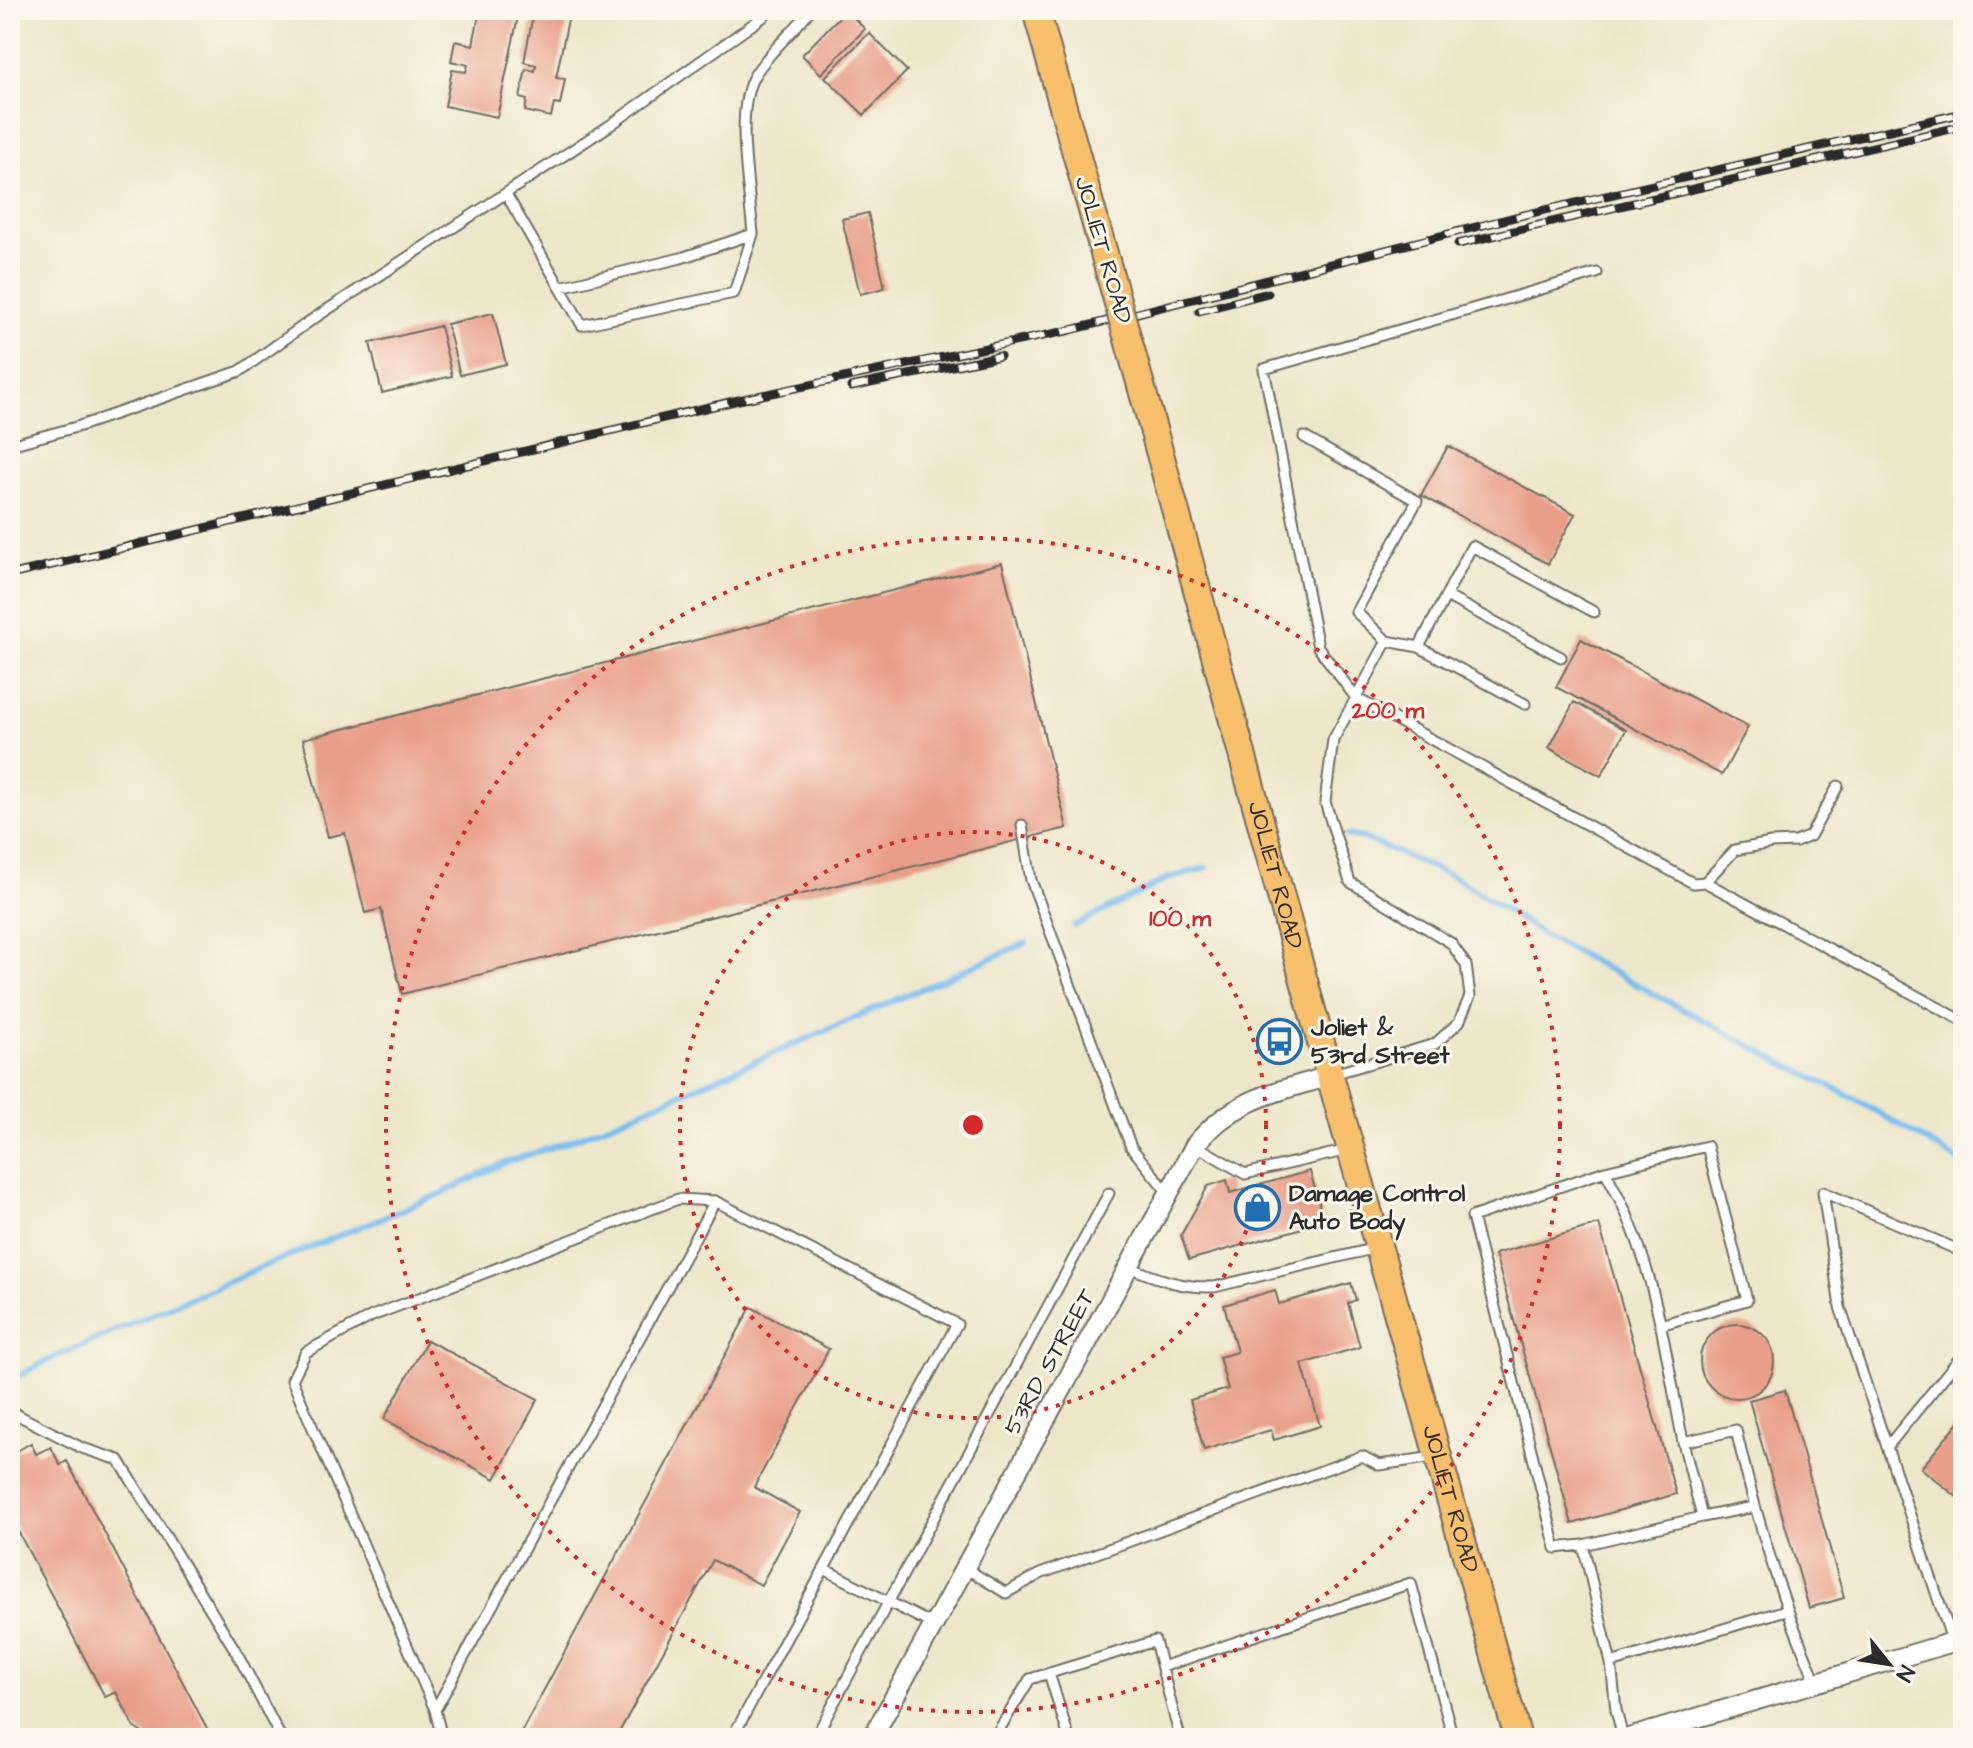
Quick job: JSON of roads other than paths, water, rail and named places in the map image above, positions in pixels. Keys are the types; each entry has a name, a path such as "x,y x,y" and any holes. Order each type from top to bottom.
{"main road":[{"name":"JOLIET ROAD","path":"1036,10 1330,1076 1518,1738"}],"street":[{"name":"53RD STREET","path":"872,1738 1195,1145 1209,1129 1249,1100 1330,1076"},
{"path":"1626,1738 1958,1641"}],"lane":[{"path":"10,445 80,426 240,371 310,321 609,126 763,17 768,10"},
{"path":"506,194 582,325 734,293 753,234 743,116 753,78 777,45 810,10"},
{"path":"560,287 681,258 753,234"},
{"path":"1597,273 1264,369 1318,647 1356,698 1693,883 1705,882 1963,1021"},
{"path":"1304,437 1417,501 1356,612 1387,641 1419,647 1525,704"},
{"path":"1419,647 1472,546 1594,612"},
{"path":"1446,596 1561,657"},
{"path":"1330,1076 1435,1044 1459,1022 1470,996 1466,965 1451,943 1350,882 1325,802 1333,740 1387,641"},
{"path":"1705,882 1735,850 1796,842 1810,836 1838,786"},
{"path":"1022,825 1031,880 1131,1147 1169,1194"},
{"path":"1195,1145 1245,1174 1351,1149"},
{"path":"1660,1325 1747,1300 1707,1146 1605,1171 1472,1217 1556,1548 1583,1545 1754,1507"},
{"path":"1605,1171 1628,1216 1645,1266 1702,1517"},
{"path":"1958,1641 1840,1307 1823,1192 1963,1252"},
{"path":"815,1738 1109,1193"},
{"path":"442,1738 435,1710 292,1380 306,1352 372,1316 678,1199 715,1201 957,1324 732,1738"},
{"path":"435,1710 715,1201"},
{"path":"1129,1267 1171,1284 1191,1288 1214,1287 1379,1248"},
{"path":"1887,1447 1963,1354"},
{"path":"10,1411 82,1448 119,1460 237,1653 281,1738"},
{"path":"1683,1442 1736,1430 1754,1507 1786,1610 1817,1684"},
{"path":"965,1568 1006,1593 1040,1574 1362,1456 1379,1465 1438,1456"},
{"path":"1583,1545 1611,1663 1616,1710 1626,1738"},
{"path":"824,1569 934,1625"},
{"path":"1162,1667 1411,1583 1453,1738"},
{"path":"1611,1663 1786,1610"},
{"path":"994,1738 1030,1679 1155,1641 1180,1738"},
{"path":"1049,1673 1069,1738"}],"waterway":[{"path":"1347,835 1364,838 1458,879 1542,934 1854,1098 1963,1163"},
{"path":"1074,926 1169,878 1206,868"},
{"path":"10,1380 53,1358 257,1269 443,1193 504,1163 630,1116 1026,943"}],"railway":[{"path":"10,575 734,401 1071,330 1515,217 1963,113"},
{"path":"1458,244 1963,126"},
{"path":"1199,311 1268,293"},
{"path":"851,387 1000,356"}],"place":[{"name":"Joliet & 53rd Street","path":"1280,1042"},
{"name":"Damage Control Auto Body","path":"1258,1208"}]}
